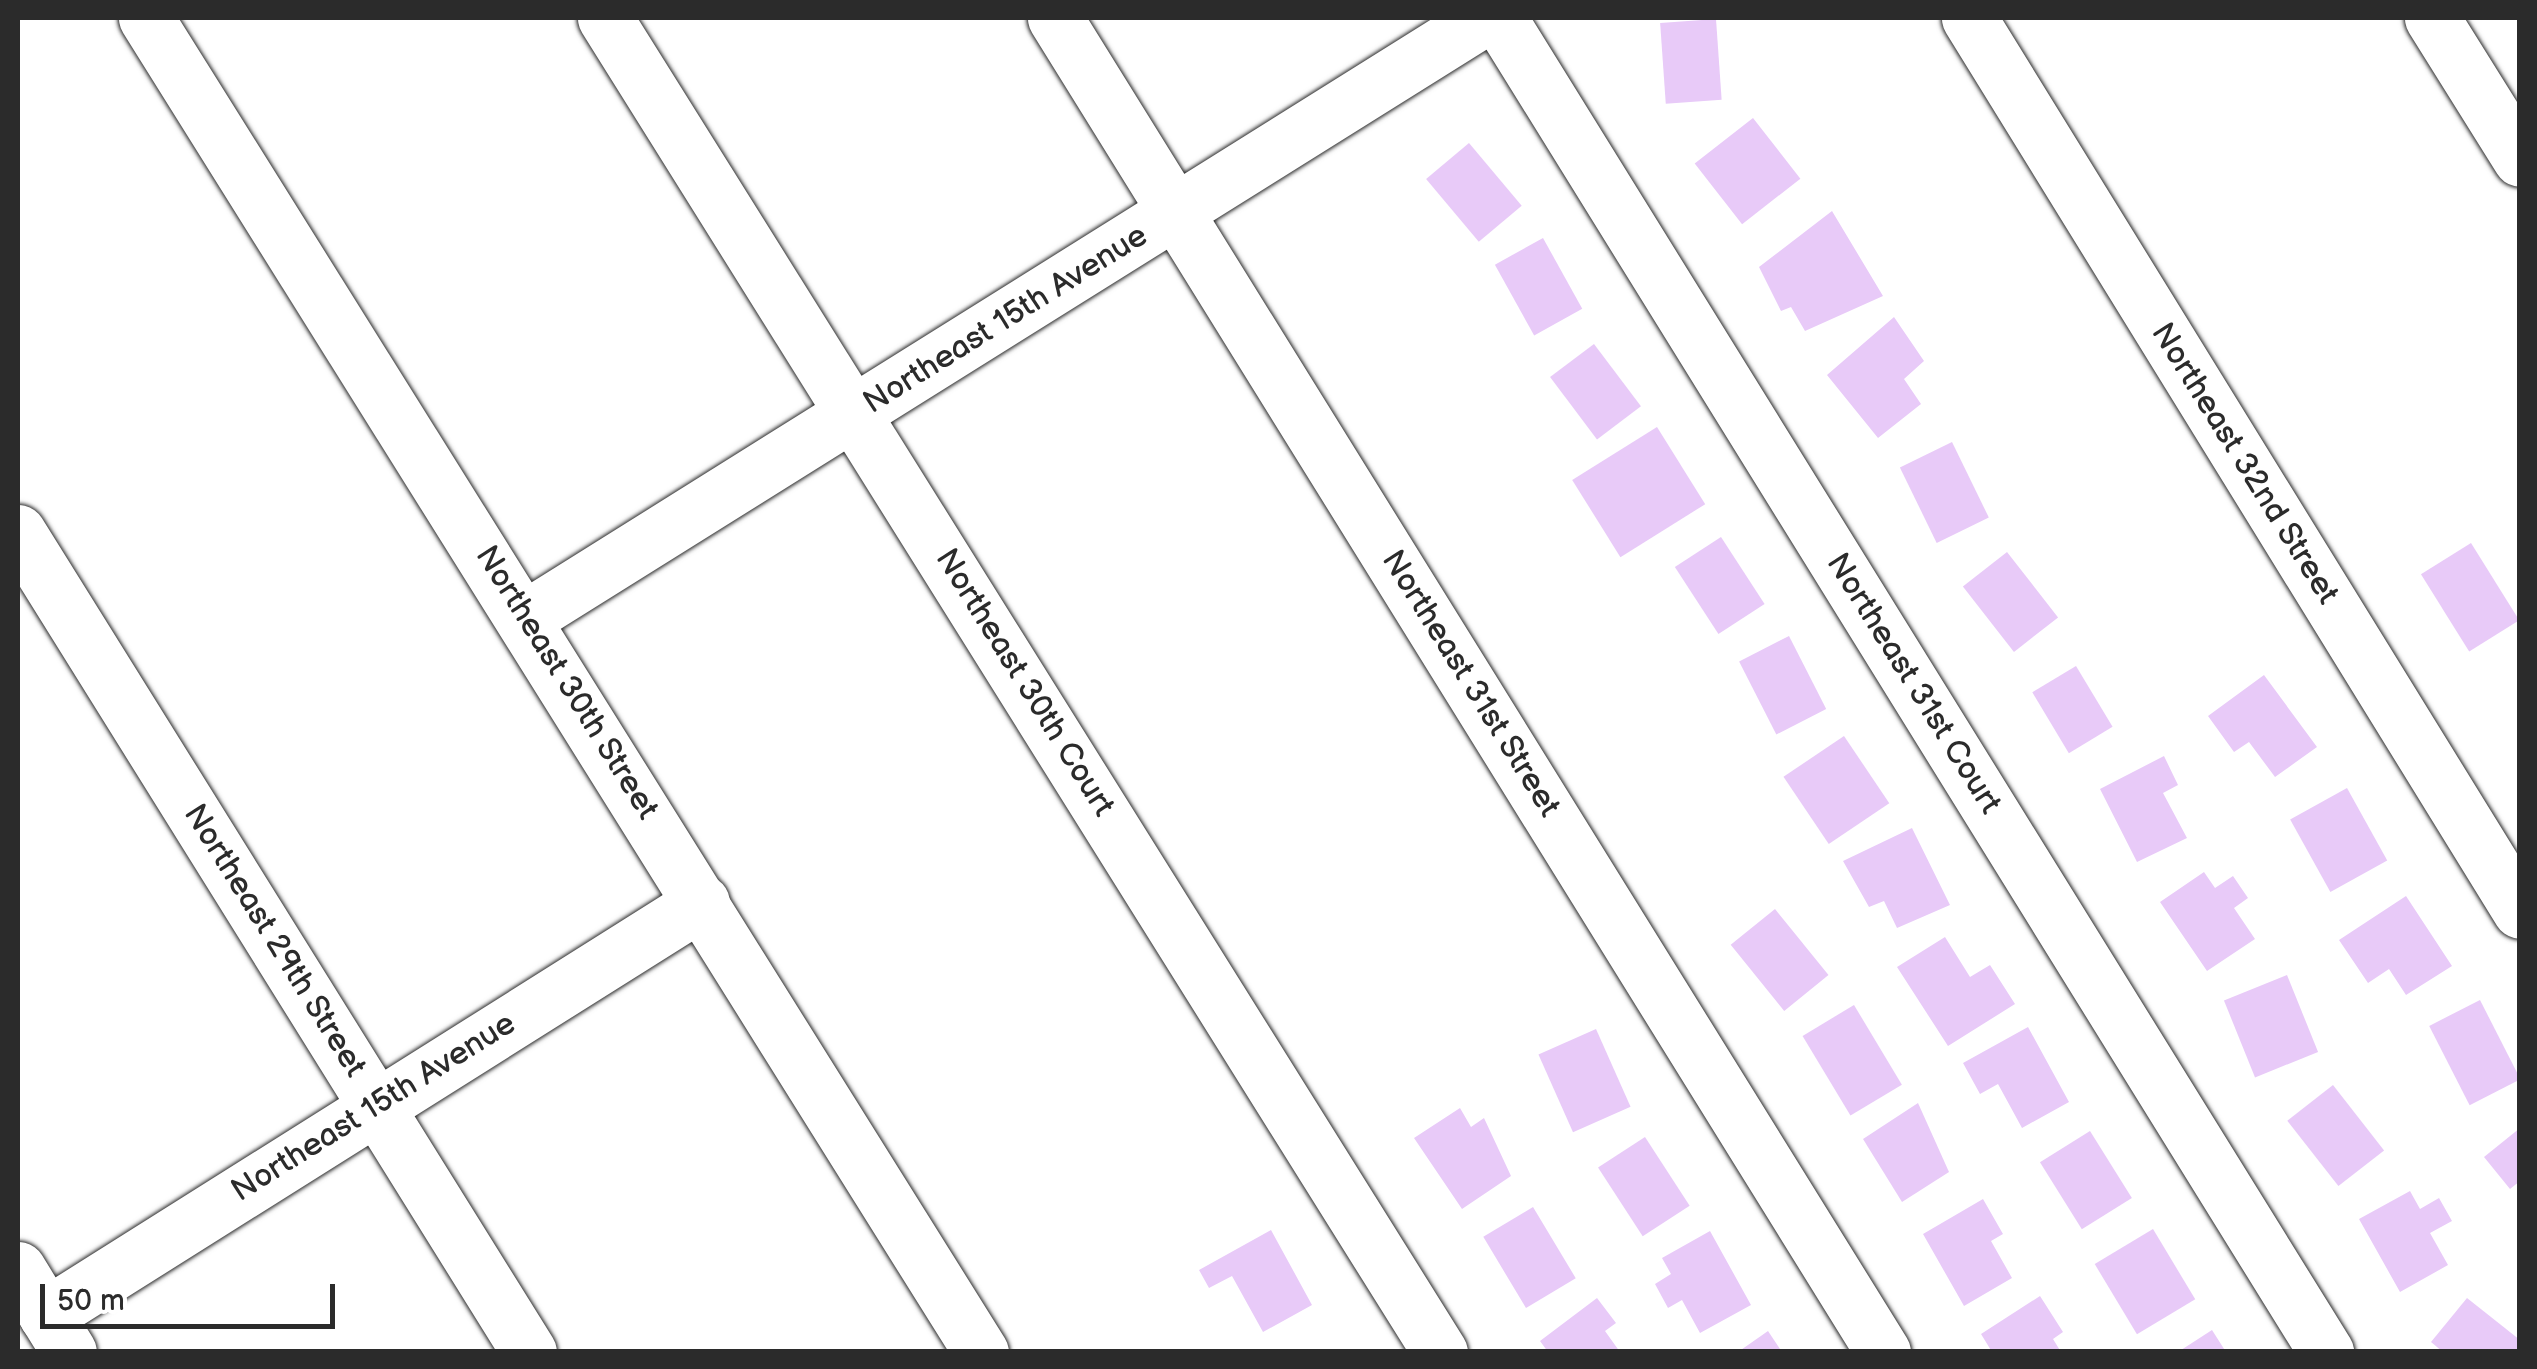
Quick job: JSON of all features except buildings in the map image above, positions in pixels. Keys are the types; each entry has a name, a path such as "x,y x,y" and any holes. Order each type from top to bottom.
{"street":[{"name":"Northeast 30th Street","path":"146,18 526,618 982,1352"},
{"name":"Northeast 30th Court","path":"604,18 1440,1352"},
{"name":"Northeast 31st Street","path":"1055,18 1883,1352"},
{"name":"Northeast 15th Avenue","path":"526,618 856,415 1484,18"},
{"name":"Northeast 31st Court","path":"1499,18 2326,1352"},
{"name":"Northeast 32nd Street","path":"1969,18 2520,911"},
{"path":"2432,18 2520,158"},
{"name":"Northeast 29th Street","path":"18,532 529,1352"},
{"name":"Northeast 15th Avenue","path":"58,1333 378,1106 702,902"},
{"path":"18,1269 58,1333"}]}
